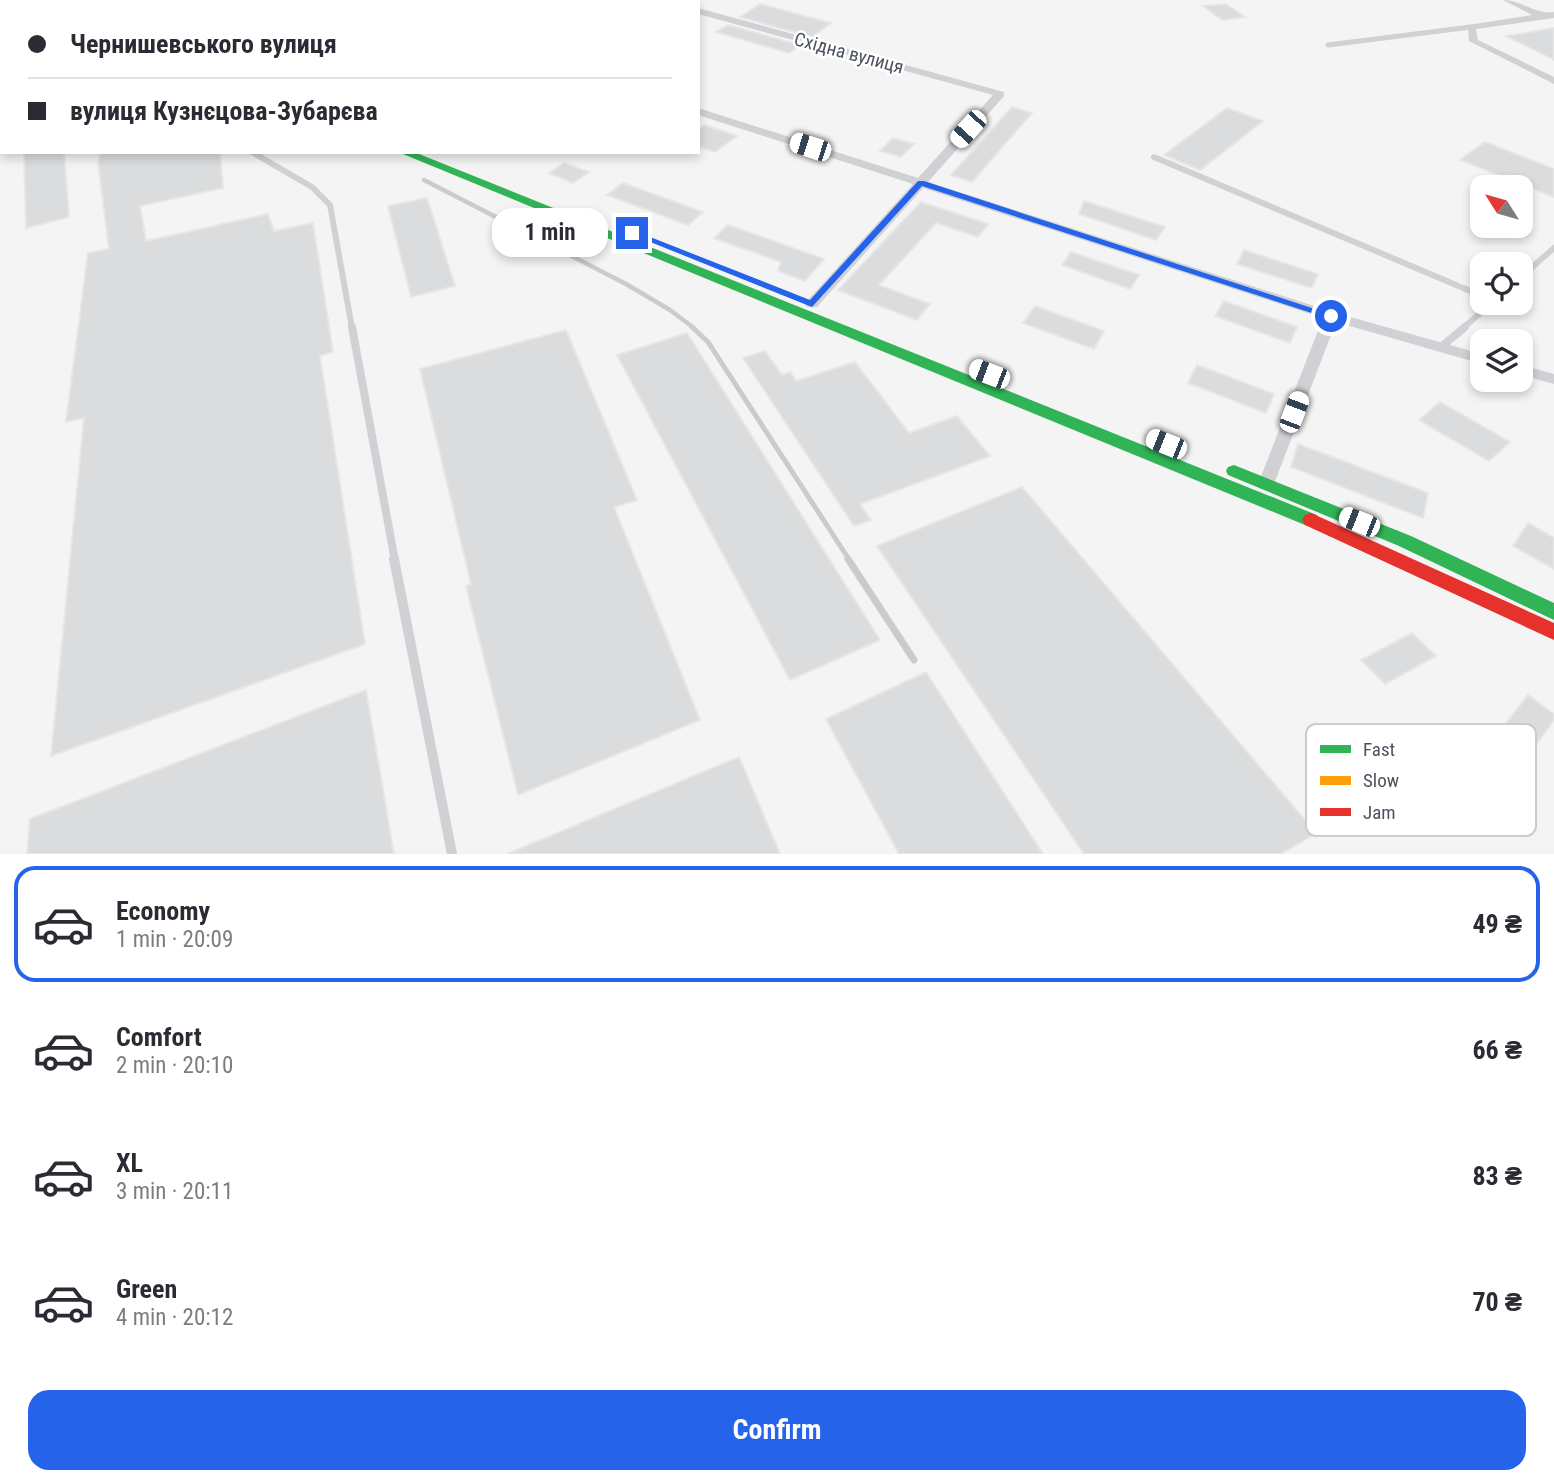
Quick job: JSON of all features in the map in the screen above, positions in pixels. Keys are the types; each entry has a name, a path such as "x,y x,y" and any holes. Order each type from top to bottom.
{"main road":[{"path":"408,154 1259,498 1387,553 1554,632"},
{"path":"431,154 1266,484 1405,541 1554,612"}],"street":[{"path":"1507,0 1540,16"},
{"name":"Східна вулиця","path":"700,12 1000,94 921,183"},
{"path":"1554,15 1471,27 1474,41 1554,81"},
{"path":"700,112 1331,316 1470,355"},
{"path":"812,304 921,183"},
{"path":"1266,484 1331,316"},
{"path":"1533,373 1554,379"}],"lane":[{"path":"1328,45 1471,27"},
{"path":"255,154 312,187 330,205 411,650 452,854"},
{"path":"1154,156 1470,291"},
{"path":"1533,266 1554,248"},
{"path":"1441,347 1478,315"}],"building":[{"path":"760,4 831,23 812,37 740,17"},
{"path":"1226,4 1245,17 1222,20 1203,6"},
{"path":"728,25 800,45 789,53 716,32"},
{"path":"1554,28 1554,60 1506,36"},
{"path":"1012,107 1032,113 972,182 951,175"},
{"path":"1227,108 1263,121 1200,170 1164,155"},
{"path":"705,125 737,136 715,152 700,147 700,129"},
{"path":"893,138 914,144 901,157 880,151"},
{"path":"1485,142 1554,169 1554,197 1533,189 1533,175 1498,175 1460,160"},
{"path":"24,154 64,154 69,217 26,228"},
{"path":"100,154 220,154 223,188 140,206 146,241 268,214 274,231 313,223 333,352 320,356 365,644 51,756 84,418 66,422 88,253 109,249 98,162"},
{"path":"564,163 589,172 573,183 549,173"},
{"path":"623,183 703,212 688,225 607,195"},
{"path":"427,198 455,286 411,297 388,206"},
{"path":"1084,201 1165,227 1156,240 1079,214"},
{"path":"921,202 988,224 978,237 936,223 879,285 930,304 917,320 838,290"},
{"path":"728,225 824,259 805,281 778,271 781,262 714,238"},
{"path":"1244,250 1318,274 1312,288 1237,264"},
{"path":"1071,252 1139,275 1130,289 1062,265"},
{"path":"1224,301 1297,327 1290,343 1215,316"},
{"path":"1035,306 1104,331 1094,349 1023,323"},
{"path":"566,330 637,500 614,507 700,720 518,795 466,586 471,584 420,369"},
{"path":"687,333 880,640 790,680 617,355"},
{"path":"765,351 782,375 790,372 796,381 855,362 909,433 957,416 990,456 860,504 871,520 854,526 743,358"},
{"path":"1197,365 1274,394 1266,413 1188,383"},
{"path":"1440,402 1510,442 1489,461 1419,420"},
{"path":"1298,444 1428,493 1423,518 1291,467"},
{"path":"1022,487 1306,821 1306,836 1311,836 1281,854 1084,854 877,546"},
{"path":"1528,523 1554,538 1554,569 1513,546"},
{"path":"1412,633 1436,656 1385,684 1361,660"},
{"path":"926,672 1043,854 899,854 826,719"},
{"path":"366,690 394,854 27,854 30,819"},
{"path":"1528,695 1554,714 1554,720 1536,745 1536,724 1505,724"},
{"path":"739,757 780,854 507,854"}],"railway":[{"path":"424,180 626,284 694,328"},
{"path":"692,327 708,342 850,561"},
{"path":"848,559 914,660"}],"traffic: fast":[{"path":"408,154 1311,520"},
{"path":"1234,471 1405,541 1554,612"}],"traffic: jam":[{"path":"1311,520 1554,632"}],"route":[{"path":"632,233 812,304 921,183 1331,316"}]}
